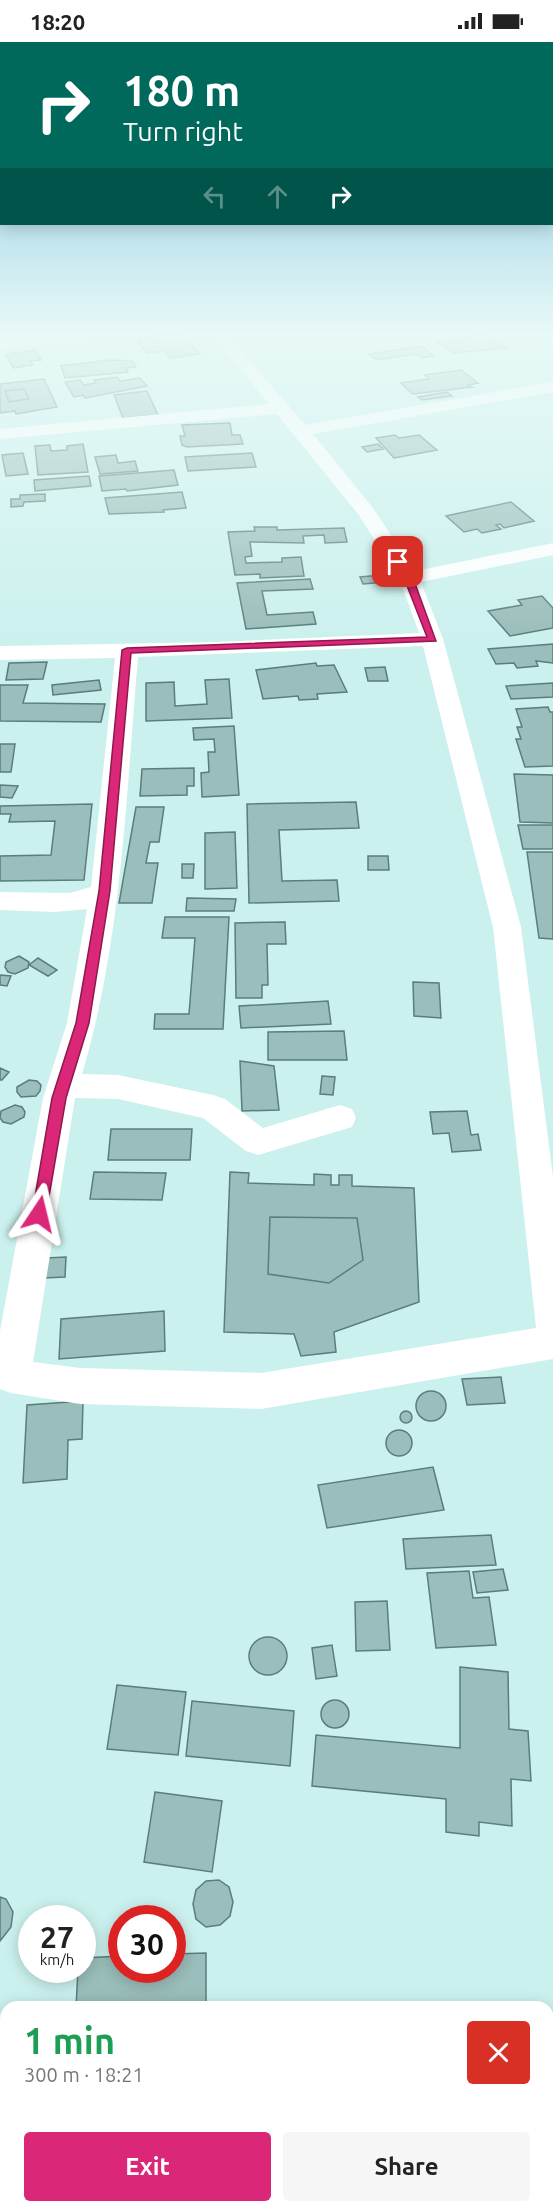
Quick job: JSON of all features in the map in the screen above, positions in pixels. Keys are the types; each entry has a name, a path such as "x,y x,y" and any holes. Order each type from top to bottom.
{"street":[{"path":"303,434 366,512 409,578 432,639 507,927 553,1325"},
{"path":"409,578 553,549"},
{"path":"0,653 432,639"},
{"path":"127,650 104,891 82,1023 62,1086 6,1384 261,1391 553,1342"},
{"path":"0,901 79,902 97,898 104,891"},
{"path":"62,1086 118,1087 213,1107 258,1142 340,1118"}],"building":[{"path":"240,435 243,444 187,447 182,445 180,436"},
{"path":"395,435 399,438 419,435 437,450 394,458 376,438"},
{"path":"83,444 88,472 38,475 35,446 50,445 51,451 67,450 67,446"},
{"path":"378,444 383,449 367,452 362,447"},
{"path":"23,453 28,474 6,476 2,455"},
{"path":"252,453 256,467 188,471 185,457"},
{"path":"116,455 118,463 135,461 138,471 100,474 95,457"},
{"path":"174,470 178,485 127,491 126,489 102,491 99,476"},
{"path":"89,476 91,486 35,491 34,480"},
{"path":"182,492 186,508 163,510 164,512 109,514 105,498"},
{"path":"45,494 45,501 24,502 23,506 11,507 11,499 20,499 20,495"},
{"path":"511,502 534,521 504,528 500,524 496,525 501,529 482,533 477,529 464,532 446,516"},
{"path":"254,527 277,527 277,530 344,528 347,542 325,543 324,535 303,536 304,543 250,542 252,556 245,557 246,563 282,562 282,558 301,557 304,576 260,578 260,574 235,575 228,532 255,531"},
{"path":"382,575 386,582 363,584 360,577"},
{"path":"310,579 313,589 262,591 267,615 313,612 316,624 246,629 237,583"},
{"path":"542,596 553,608 553,628 510,636 488,611 522,605 518,600"},
{"path":"553,644 553,663 536,661 538,666 517,668 514,663 496,664 488,649"},
{"path":"47,662 43,679 6,680 9,663"},
{"path":"316,663 317,666 334,665 347,692 317,694 318,699 299,700 298,696 263,699 256,670"},
{"path":"385,667 388,681 368,681 365,668"},
{"path":"229,679 232,718 146,721 146,683 174,682 175,706 207,704 205,680"},
{"path":"99,680 101,690 53,695 52,685"},
{"path":"553,683 553,697 511,699 506,686"},
{"path":"0,685 28,685 23,703 105,704 101,722 0,721"},
{"path":"548,707 550,712 553,712 553,766 525,767 516,739 521,739 517,727 522,727 516,709"},
{"path":"234,726 239,795 202,797 201,773 209,772 208,752 215,752 214,739 194,740 193,728"},
{"path":"0,744 15,744 11,772 0,772"},
{"path":"194,768 194,786 187,786 187,795 140,796 142,769"},
{"path":"514,774 553,775 553,823 520,822"},
{"path":"0,785 18,786 12,798 0,797"},
{"path":"356,802 359,828 279,830 282,881 337,880 339,901 249,903 247,804"},
{"path":"92,804 84,880 0,881 0,856 51,855 55,821 9,822 11,814 0,814 0,806"},
{"path":"136,807 164,807 159,842 150,842 146,863 158,863 152,903 119,903"},
{"path":"518,825 553,825 553,849 523,849"},
{"path":"235,832 237,888 205,889 205,833"},
{"path":"527,852 553,852 553,939 539,938"},
{"path":"368,856 388,856 389,870 368,870"},
{"path":"182,864 194,864 193,878 182,878"},
{"path":"187,898 236,899 234,911 186,911"},
{"path":"165,917 229,917 223,1029 154,1029 155,1014 189,1014 195,938 162,938"},
{"path":"285,922 286,944 267,944 268,985 262,985 262,998 236,998 235,923"},
{"path":"19,956 29,962 28,968 15,974 8,972 5,967 6,962"},
{"path":"38,958 57,970 48,976 29,965"},
{"path":"0,975 11,976 7,986 0,985"},
{"path":"413,982 439,983 441,1018 414,1016"},
{"path":"328,1001 331,1024 241,1028 239,1006"},
{"path":"344,1031 347,1060 268,1060 268,1032"},
{"path":"240,1061 274,1066 279,1110 242,1111"},
{"path":"0,1068 9,1072 2,1080 0,1080"},
{"path":"322,1076 335,1077 333,1095 320,1094"},
{"path":"29,1080 37,1081 41,1085 40,1091 36,1096 21,1097 17,1092 17,1087"},
{"path":"15,1105 22,1107 25,1112 24,1117 11,1124 3,1122 0,1118 1,1111"},
{"path":"467,1111 471,1135 478,1134 481,1150 452,1152 449,1133 433,1134 430,1112"},
{"path":"111,1129 192,1129 190,1160 108,1160"},
{"path":"94,1172 166,1173 162,1200 90,1199"},
{"path":"230,1172 249,1173 248,1183 314,1185 314,1174 331,1175 331,1185 339,1185 339,1175 352,1175 352,1186 414,1188 419,1302 334,1332 336,1352 301,1356 294,1334 224,1332","holes":["270,1217 357,1218 363,1260 329,1283 268,1274"]},
{"path":"270,1217 357,1218 363,1260 329,1283 268,1274"},
{"path":"66,1257 65,1277 44,1278 45,1258"},
{"path":"164,1311 165,1351 59,1359 61,1319"},
{"path":"501,1377 505,1403 467,1405 462,1379"},
{"path":"431,1391 442,1395 446,1406 442,1417 431,1421 420,1417 416,1406 420,1395"},
{"path":"83,1401 82,1439 68,1440 67,1479 23,1483 27,1405"},
{"path":"408,1411 412,1417 408,1423 404,1423 400,1415"},
{"path":"399,1430 409,1433 412,1443 409,1453 399,1456 389,1453 386,1443 389,1433"},
{"path":"433,1467 444,1510 327,1528 318,1485"},
{"path":"491,1535 496,1565 406,1569 403,1539"},
{"path":"503,1569 508,1590 477,1593 473,1572"},
{"path":"469,1571 473,1598 489,1597 496,1645 436,1648 427,1573"},
{"path":"387,1601 390,1650 356,1651 355,1602"},
{"path":"268,1637 281,1643 287,1656 281,1669 268,1675 255,1669 249,1656 255,1643"},
{"path":"332,1645 337,1676 316,1679 312,1648"},
{"path":"460,1667 508,1672 509,1729 528,1731 531,1781 511,1779 512,1826 479,1822 479,1836 446,1832 446,1799 312,1786 316,1735 460,1748"},
{"path":"117,1685 186,1692 178,1755 107,1749"},
{"path":"335,1700 345,1704 349,1714 345,1724 335,1728 325,1724 321,1714 325,1704"},
{"path":"192,1701 294,1711 290,1766 186,1756"},
{"path":"155,1792 222,1801 212,1872 144,1862"},
{"path":"219,1880 229,1887 233,1902 230,1916 220,1925 206,1927 196,1919 193,1904 196,1890 206,1881"},
{"path":"0,1897 6,1899 13,1912 11,1927 0,1941"},
{"path":"206,1953 206,2001 76,2001 77,1983 96,1983 96,1957 108,1957 108,1983 186,1983 186,1954"}],"route":[{"path":"39,1214 59,1098 82,1023 104,891 127,650 217,649 432,639 409,578 398,562"}]}
